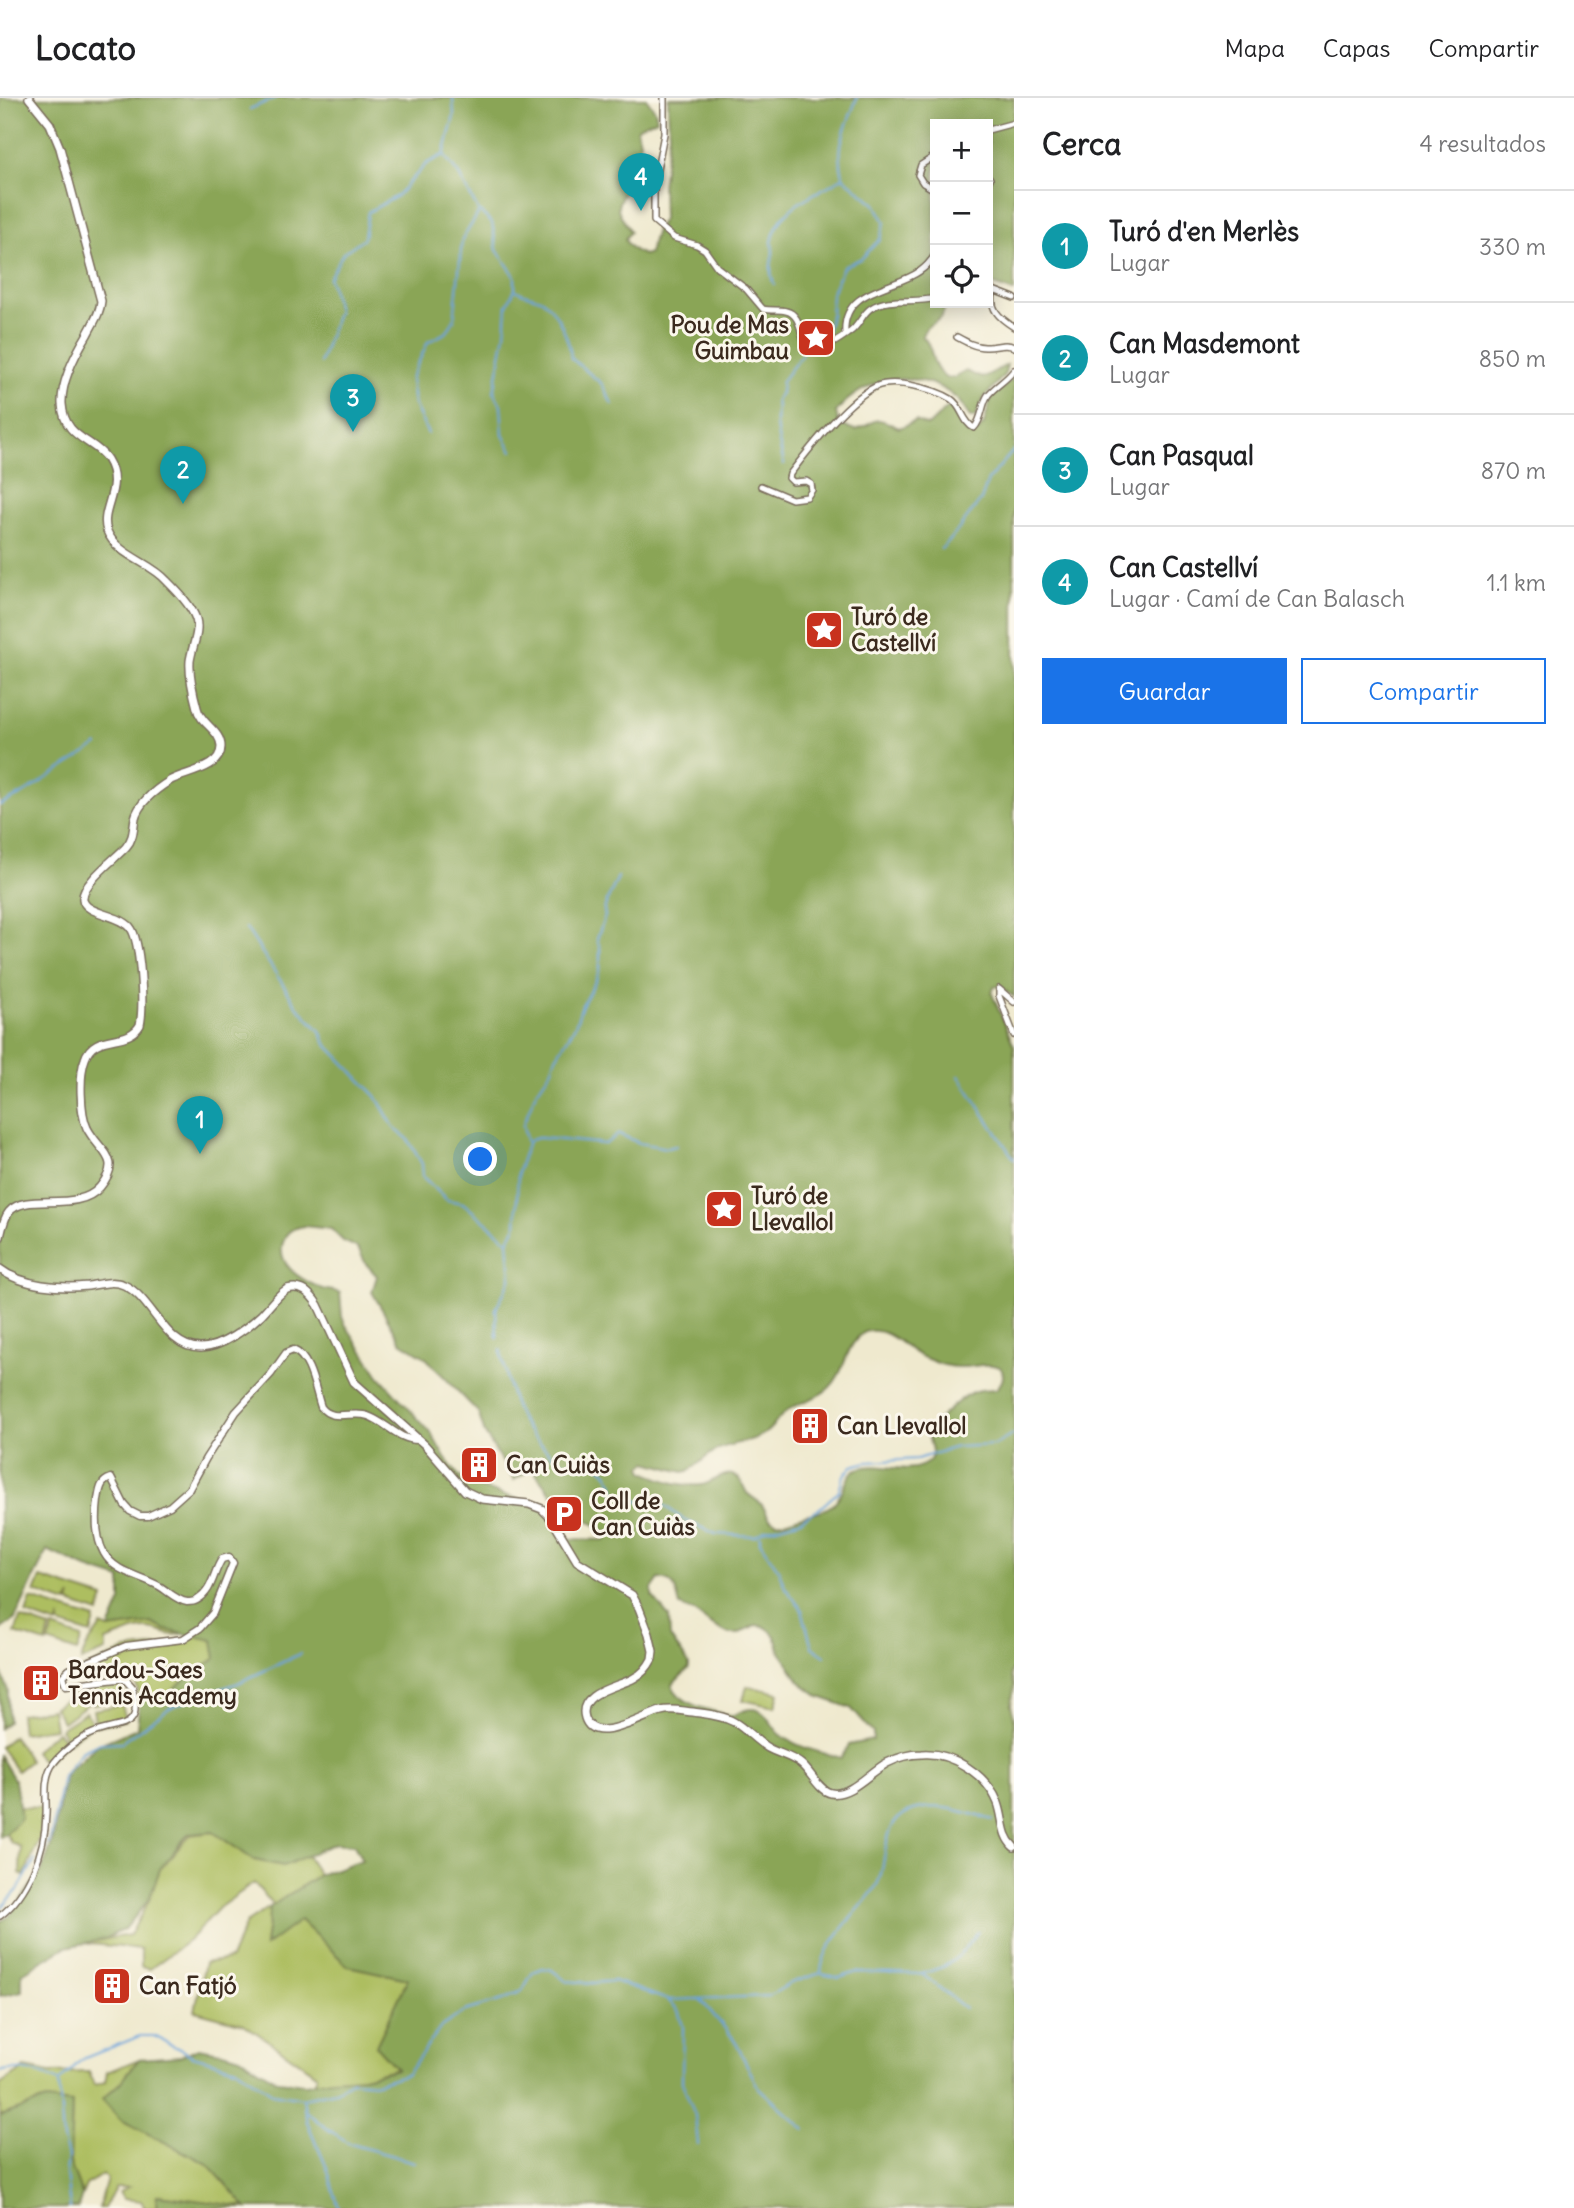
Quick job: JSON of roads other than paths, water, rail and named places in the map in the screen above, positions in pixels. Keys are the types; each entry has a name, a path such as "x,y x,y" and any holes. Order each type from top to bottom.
{"main road":[{"path":"0,1237 7,1214 14,1208 23,1204 85,1198 99,1188 109,1173 110,1158 91,1134 82,1113 83,1063 88,1051 96,1044 130,1036 140,1025 138,944 135,934 125,921 90,910 82,897 90,883 131,841 136,816 142,804 173,780 211,764 221,749 217,735 197,711 190,671 197,629 194,616 163,576 135,559 111,537 105,523 113,493 113,472 104,455 80,438 64,415 62,403 66,382 82,344 99,314 101,301 60,148 50,124 29,98"},
{"path":"0,1269 17,1278 49,1285 78,1287 113,1282 125,1286 174,1338 197,1348 221,1342 248,1326 287,1289 303,1289 318,1304 354,1382 419,1440 461,1487 482,1499 529,1504 542,1509 551,1518 577,1561 626,1590 636,1601 652,1646 652,1659 634,1678 600,1692 591,1699 584,1713 585,1719 592,1727 597,1730 610,1730 671,1709 728,1719 767,1747 795,1760 811,1773 821,1787 833,1793 845,1791 879,1767 896,1759 924,1754 941,1755 960,1763 992,1793 998,1805 1005,1836 1014,1847"}],"street":[{"path":"664,98 664,134 654,185 653,221 674,238 705,250 720,271 742,285 763,309 793,314 799,323 804,343 809,347 829,346 852,330 864,313 876,305 930,299"},
{"path":"993,128 1014,123"},
{"path":"930,159 921,165 918,174 923,183 930,187"},
{"path":"845,333 851,311 859,300 870,292 921,271 930,261"},
{"path":"993,290 1014,298"},
{"path":"993,308 1014,327"},
{"path":"957,337 988,348 1006,344 1014,348"},
{"path":"761,486 795,500 808,496 812,490 811,484 792,481 790,474 823,433 859,398 876,387 888,384 917,387 950,399 972,428 978,423 989,394 1004,383 1014,370"},
{"path":"1014,1002 999,989 999,996 1014,1035"},
{"path":"0,1916 21,1895 40,1850 46,1824 46,1791 50,1770 58,1759 86,1737 124,1726 130,1721 136,1705 132,1687 125,1679 66,1685 63,1676 69,1670 126,1646 183,1639 200,1628 213,1613 233,1563 229,1557 222,1559 208,1590 191,1602 177,1598 157,1585 118,1568 106,1555 98,1536 101,1484 111,1478 124,1504 140,1517 170,1506 189,1489 236,1412 271,1374 286,1353 293,1350 303,1359 321,1407 326,1413 339,1416 365,1414 409,1439 419,1440"}],"waterway":[{"path":"250,109 275,98"},
{"path":"453,98 454,116 444,155 459,175 478,210 492,223 497,250 515,276 515,289 507,305 505,334 494,392 501,405 503,435 512,451"},
{"path":"843,176 841,145 857,98"},
{"path":"320,363 338,310 329,278 343,253 364,238 368,212 397,196 426,164 443,155"},
{"path":"813,341 825,339 831,315 832,293 843,267 862,258 880,239 885,222 875,204 843,177"},
{"path":"774,284 771,272 772,242 782,219 800,202 842,178"},
{"path":"428,434 414,404 411,378 428,342 447,332 454,320 462,240 479,212"},
{"path":"516,290 548,304 558,318 571,358 602,384 612,404"},
{"path":"784,464 776,423 776,400 781,393 782,381 802,354"},
{"path":"941,549 981,500 988,480 1014,450"},
{"path":"0,805 24,793 98,745"},
{"path":"497,1337 496,1309 511,1278 508,1241 516,1226 518,1172 527,1144 523,1125 535,1094 552,1069 596,980 600,968 597,939 607,901 618,877"},
{"path":"246,928 297,1006 320,1031 326,1044 376,1096 395,1129 407,1138 422,1164 423,1177 447,1200 463,1203 508,1241"},
{"path":"959,1076 1014,1159"},
{"path":"528,1142 541,1138 605,1144 619,1134 639,1143 667,1148 676,1146"},
{"path":"501,1350 510,1390 521,1420 550,1453 569,1463 576,1460 592,1462 610,1478 615,1493 631,1500 665,1506 684,1520 716,1534 755,1536 765,1530 799,1521 820,1508 839,1491 843,1477 852,1466 867,1462 917,1459 956,1447 995,1445 1014,1434"},
{"path":"760,1536 760,1542 778,1569 785,1587 802,1610 812,1647 825,1656"},
{"path":"41,1854 50,1841 63,1776 81,1752 100,1743 122,1742 168,1709 238,1683 300,1654"},
{"path":"59,2082 85,2058 140,2036 154,2036 193,2056 236,2068 272,2093 303,2098 336,2091 351,2081 377,2083 407,2074 441,2027 465,2011 503,2000 522,1991 533,1972 543,1968 552,1970 566,1981 614,1981 668,2000 769,1996 791,1983 821,1973 827,1951 875,1888 888,1836 899,1818 919,1809 940,1807 993,1820"},
{"path":"0,1909 18,1890 35,1860"},
{"path":"822,1974 839,1978 857,1972 922,1974 945,1966 959,1956 978,1932"},
{"path":"922,1974 965,2008"},
{"path":"700,1999 734,2039 758,2087 805,2130"},
{"path":"669,2001 678,2010 683,2026 682,2082 695,2115 698,2144"},
{"path":"0,2072 29,2071 58,2082"},
{"path":"59,2083 63,2139 68,2157 66,2173 70,2208"},
{"path":"303,2098 307,2122 327,2168 339,2208"},
{"path":"304,2110 351,2144 414,2162"}],"place":[{"name":"Can Castellví","path":"641,211"},
{"name":"Pou de Mas Guimbau","path":"816,338"},
{"name":"Can Pasqual","path":"353,432"},
{"name":"Can Masdemont","path":"183,504"},
{"name":"Turó de Castellví","path":"824,630"},
{"name":"Turó d'en Merlès","path":"200,1154"},
{"name":"Turó de Llevallol","path":"724,1209"},
{"name":"Can Llevallol","path":"810,1426"},
{"name":"Can Cuiàs","path":"479,1465"},
{"name":"Coll de Can Cuiàs","path":"564,1514"},
{"name":"Bardou-Saes Tennis Academy","path":"41,1683"},
{"name":"Can Fatjó","path":"112,1986"}]}
